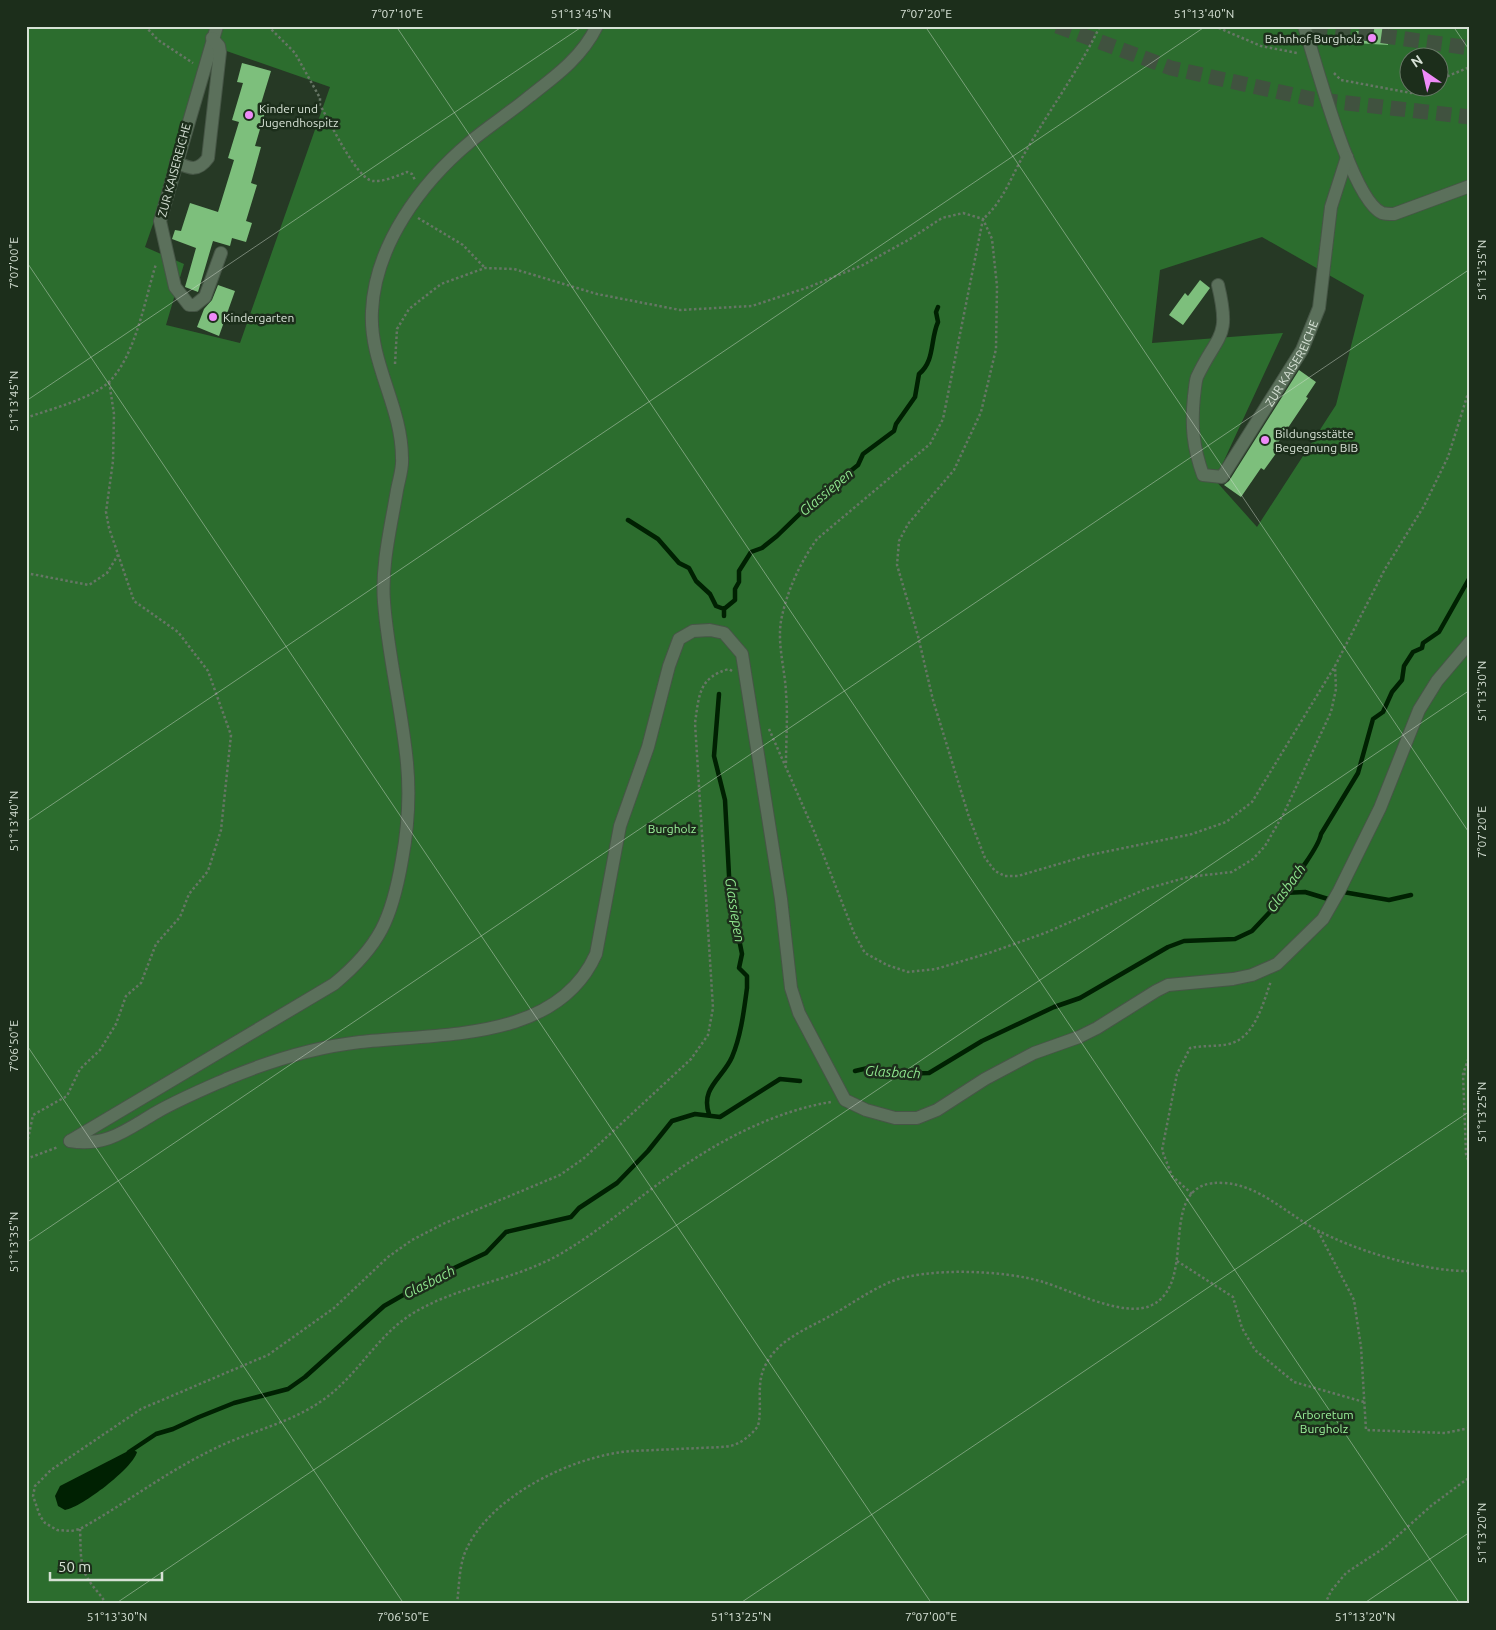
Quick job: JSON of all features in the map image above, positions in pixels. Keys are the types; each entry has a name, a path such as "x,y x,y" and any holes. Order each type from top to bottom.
{"street":[{"path":"70,1141 334,984 363,957 386,924 400,876 409,800 408,764 383,601 385,569 403,459 398,423 391,395 377,363 372,311 378,273 388,247 407,211 429,183 470,142 569,65 585,46 596,26"},
{"path":"1304,26 1347,157 1364,194 1382,213 1394,214 1470,186"},
{"name":"ZUR KAISEREICHE","path":"215,32 160,221 163,241 175,287 189,305 195,306 205,297 221,253"},
{"path":"176,162 190,169 197,169 208,158 220,52 215,32"},
{"name":"ZUR KAISEREICHE","path":"1218,285 1225,314 1221,339 1196,379 1192,414 1194,447 1203,475 1222,478 1302,350 1319,308 1331,207 1347,157"},
{"path":"70,1141 85,1144 112,1138 194,1093 272,1063 310,1052 359,1042 453,1036 522,1019 558,1001 588,972 596,954 620,826 648,747 669,666 679,640 693,631 710,630 724,633 742,654 781,899 791,988 799,1013 845,1100 866,1110 888,1116 917,1118 938,1110 985,1079 1034,1052 1079,1037 1097,1028 1168,985 1232,979 1252,974 1277,964 1323,919 1339,892 1380,808 1419,710 1437,681 1470,642"}],"path":[{"path":"145,26 158,40 177,55 203,68"},
{"path":"268,26 295,53 320,98 320,105 357,170 367,180 373,182 407,172 415,179 415,186"},
{"path":"786,764 786,692 781,653 782,617 796,577 805,556 817,539 930,444 943,418 983,219 997,204 1026,152 1089,49 1100,26"},
{"path":"1214,26 1261,46 1313,55 1341,80 1398,91"},
{"path":"1448,76 1470,67"},
{"path":"407,211 464,245 485,268"},
{"path":"394,370 397,329 409,309 441,284 485,268 514,269 597,294 680,310 752,306 809,288 863,265 942,218 963,213 983,219 992,239 997,286 996,350 981,412 954,470 908,524 899,541 897,565 918,636 933,700 969,817 985,858 995,871 1006,876 1018,876 1089,855 1192,834 1226,822 1252,802 1336,666 1385,569 1424,506 1448,457 1470,387"},
{"path":"26,418 84,396 109,381 127,356 163,241"},
{"path":"26,1149 33,1115 67,1096 80,1068 100,1050 116,1024 126,996 141,984 156,944 180,917 189,894 208,871 221,830 231,735 208,671 178,632 134,601 109,528 106,512 113,460 114,414 109,381"},
{"path":"1465,404 1470,401"},
{"path":"26,573 89,585 107,573 118,554"},
{"path":"766,722 786,764 854,933 865,953 887,965 908,972 936,969 989,954 1045,933 1146,888 1188,877 1232,872 1253,859 1264,846 1284,813 1331,712 1336,689 1336,666"},
{"path":"745,681 729,669 718,672 706,680 699,694 694,723 713,1008 708,1035 701,1048 670,1080 583,1158 560,1175 445,1223 412,1240 388,1257 334,1308 268,1355 141,1409 65,1459 36,1486 33,1496 34,1504 45,1523 57,1530 71,1531 80,1529 208,1452 252,1432 292,1417 320,1403 336,1390 384,1336 422,1308 469,1288 536,1266 562,1253 672,1174 710,1150 750,1129 788,1113 817,1104 845,1100"},
{"path":"1192,1194 1172,1176 1162,1150 1177,1074 1190,1048 1202,1045 1228,1045 1246,1035 1253,1026 1277,964"},
{"path":"1469,1165 1466,1154 1463,1074 1470,1054"},
{"path":"1463,1074 1470,1074"},
{"path":"26,1159 70,1141"},
{"path":"457,1604 462,1564 470,1544 490,1518 512,1498 547,1475 599,1456 629,1452 728,1446 745,1440 758,1426 763,1370 775,1351 794,1336 891,1281 927,1274 999,1274 1025,1277 1098,1301 1137,1310 1151,1306 1167,1293 1173,1283 1177,1262 1180,1218 1183,1207 1192,1194 1211,1184 1236,1184 1263,1196 1317,1230 1347,1243 1392,1258 1453,1271 1470,1271"},
{"path":"1317,1230 1354,1300 1362,1347 1366,1430 1445,1433 1470,1428"},
{"path":"1177,1262 1233,1297 1242,1328 1255,1350 1294,1382 1364,1402"},
{"path":"1325,1604 1331,1591 1346,1573 1384,1548 1432,1505 1470,1477"},
{"path":"80,1529 82,1563 87,1578 99,1591 106,1604"}],"green space":[{"name":"Burgholz","path":"26,26 1470,26 1470,1604 26,1604","holes":["215,47 330,87 240,343 166,325 184,264 145,247","1262,237 1364,295 1336,405 1257,527 1215,480 1283,333 1152,343 1160,270"]}],"shaded area":[{"path":"132,1449 137,1452 133,1459 106,1486 73,1507 65,1510 58,1506 55,1496 60,1486"}],"building":[{"name":"Bahnhof Burgholz","path":"1367,26 1389,26 1388,45 1355,43 1356,31 1367,32"},
{"path":"242,63 271,71 260,107 266,109 255,146 261,147 251,183 257,185 246,221 252,223 246,242 232,238 230,246 213,241 198,292 185,287 196,248 172,239 175,230 181,231 190,203 218,212 234,160 228,158 239,122 232,120 243,83 237,82"},
{"path":"1200,280 1210,288 1183,325 1169,315 1185,293 1188,296"},
{"name":"Kindergarten","path":"218,285 235,291 219,336 197,327 204,309 212,300"},
{"name":"Bildungsstätte Begegnung BIB","path":"1299,370 1316,382 1306,397 1308,398 1273,450 1277,452 1264,470 1261,468 1241,497 1224,485 1229,481"}],"waterway":[{"name":"Glassiepen","path":"724,616 724,609 735,600 735,589 739,582 739,571 751,552 762,548 777,536 812,502 858,465 863,454 894,431 896,424 915,397 919,374 928,363 938,322 936,312 938,307"},
{"path":"628,520 658,539 679,563 689,568 696,581 710,594 716,606 724,609"},
{"name":"Glasbach","path":"855,1071 868,1068 897,1074 929,1073 982,1041 1054,1007 1080,998 1168,947 1184,941 1235,939 1252,931 1283,898 1285,888 1311,855 1321,834 1358,773 1373,719 1383,712 1392,692 1402,680 1404,666 1413,652 1422,648 1423,643 1439,632 1470,577"},
{"name":"Glassiepen","path":"709,1114 707,1105 710,1090 732,1057 738,1040 747,988 747,976 739,968 742,954 730,894 725,800 714,756 719,694"},
{"path":"1283,893 1305,892 1328,899"},
{"path":"1343,892 1389,900 1411,895"},
{"name":"Glasbach","path":"129,1452 156,1434 173,1429 234,1403 288,1389 305,1377 384,1306 431,1279 486,1253 506,1232 571,1217 579,1208 617,1183 648,1151 672,1121 695,1114 720,1117 780,1079 800,1081"}],"tunnel":[{"path":"1057,26 1171,68 1312,99 1470,117"},
{"path":"1313,26 1470,48"}],"place":[{"name":"Bahnhof Burgholz","path":"1372,38"},
{"name":"Kinder und Jugendhospitz","path":"249,115"},
{"name":"Kindergarten","path":"213,317"},
{"name":"Bildungsstätte Begegnung BIB","path":"1265,440"}],"park label":[{"name":"Arboretum Burgholz","path":"1324,1421"}]}
